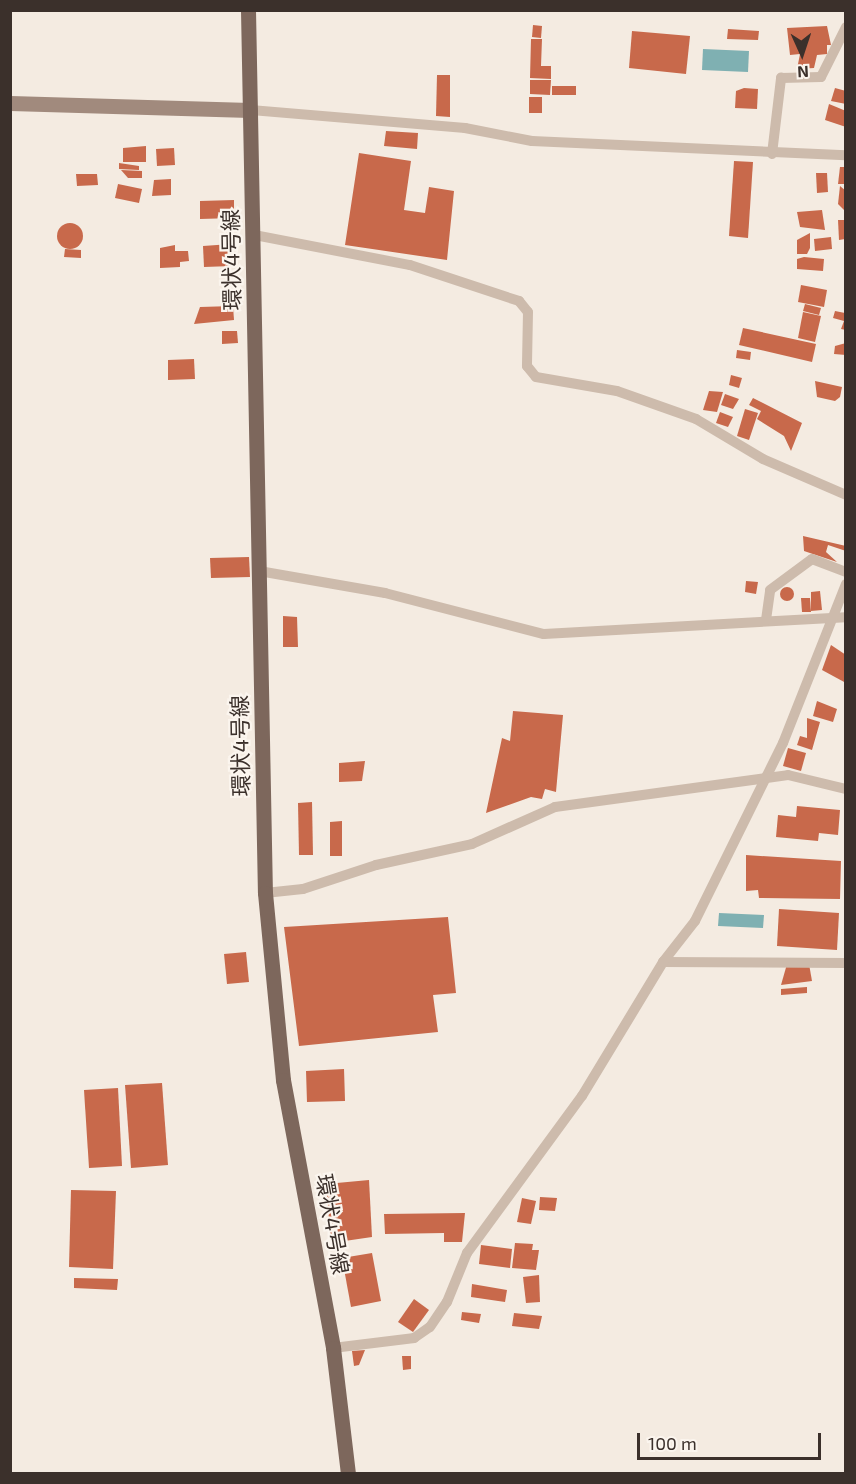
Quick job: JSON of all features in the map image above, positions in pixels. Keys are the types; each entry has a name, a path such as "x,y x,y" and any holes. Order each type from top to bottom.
{"main road":[{"name":"環状4号線","path":"248,10 265,893 283,1080 333,1348 348,1473"}],"street":[{"path":"772,154 781,78 821,77 846,27"},
{"path":"10,103 250,110 465,128 532,141 772,154 846,155"},
{"path":"254,235 410,265 519,300 528,312 527,366 536,377 617,392 696,419 763,459 846,495"},
{"path":"766,620 770,590 812,559 846,572"},
{"path":"259,570 384,593 544,634 831,616 846,617"},
{"path":"333,1348 396,1343 430,1327 447,1302 467,1253 515,1193 543,1144 582,1096 663,962 695,921 783,742 831,616 846,584"},
{"path":"265,893 303,889 376,865 472,844 555,807 788,775 846,789"},
{"path":"663,962 846,963"}],"water":[{"path":"703,49 749,51 748,72 702,70"},
{"path":"719,913 764,915 763,928 718,926"}],"building":[{"path":"533,25 542,26 541,38 532,37"},
{"path":"827,26 831,45 827,45 827,54 817,55 814,68 797,69 800,54 790,55 787,28"},
{"path":"728,29 759,31 758,40 727,39"},
{"path":"632,31 690,36 686,74 629,68"},
{"path":"531,39 542,39 541,66 551,66 551,79 530,78"},
{"path":"437,75 450,75 450,117 436,116"},
{"path":"530,80 551,80 550,95 530,94"},
{"path":"552,86 576,86 576,95 552,95"},
{"path":"744,88 758,89 757,109 735,108 736,91"},
{"path":"835,88 846,91 846,104 831,101"},
{"path":"529,97 542,97 542,113 529,113"},
{"path":"829,104 846,111 846,127 825,120"},
{"path":"386,131 418,133 417,149 384,146"},
{"path":"146,146 146,162 123,162 123,148"},
{"path":"174,148 175,165 157,166 156,149"},
{"path":"359,153 411,161 404,210 425,213 429,187 454,191 447,260 345,245"},
{"path":"734,161 753,162 748,238 729,236"},
{"path":"119,163 139,166 139,170 119,169"},
{"path":"840,167 846,167 846,184 838,184"},
{"path":"121,170 142,171 142,178 128,178"},
{"path":"816,173 827,173 828,192 817,193"},
{"path":"76,174 97,174 98,185 77,186"},
{"path":"171,179 171,195 152,196 154,180"},
{"path":"118,184 142,189 139,203 115,198"},
{"path":"840,186 846,191 846,212 838,204"},
{"path":"234,200 234,218 200,219 200,201"},
{"path":"822,210 825,230 800,227 797,212"},
{"path":"838,220 845,220 845,239 839,240"},
{"path":"70,223 79,227 83,236 79,245 70,249 61,245 57,236 61,227"},
{"path":"810,233 810,248 807,254 797,254 797,240"},
{"path":"831,237 832,249 815,251 814,239"},
{"path":"231,244 232,266 204,267 203,246"},
{"path":"175,245 175,251 188,251 189,261 180,262 180,267 160,268 160,248"},
{"path":"65,249 81,250 81,258 64,257"},
{"path":"804,257 824,259 823,271 797,269 797,259"},
{"path":"801,285 827,290 824,307 798,302"},
{"path":"805,304 821,308 819,315 803,311"},
{"path":"233,306 234,320 194,324 200,307"},
{"path":"835,311 845,313 846,330 841,329 844,321 833,318"},
{"path":"803,312 821,316 815,342 798,338"},
{"path":"743,328 816,344 812,362 739,345"},
{"path":"222,331 237,331 238,343 222,344"},
{"path":"846,343 846,355 834,354 835,346"},
{"path":"737,350 751,352 750,360 736,358"},
{"path":"194,359 195,379 168,380 168,360"},
{"path":"731,375 742,378 739,388 729,385"},
{"path":"815,381 842,387 840,397 835,401 817,397"},
{"path":"709,391 723,392 717,412 703,410"},
{"path":"725,394 739,399 733,409 721,405"},
{"path":"753,398 802,423 791,451 784,436 757,419 761,411 749,405"},
{"path":"745,409 758,413 749,440 737,436"},
{"path":"720,412 733,417 728,427 716,423"},
{"path":"803,536 846,546 846,551 828,545 826,552 837,562 804,551"},
{"path":"249,557 250,577 211,578 210,558"},
{"path":"746,581 758,582 756,594 745,592"},
{"path":"787,587 792,589 794,594 792,599 787,601 782,599 780,594 782,589"},
{"path":"820,591 822,610 811,611 811,592"},
{"path":"801,598 810,598 811,612 802,612"},
{"path":"283,616 297,617 298,647 283,647"},
{"path":"831,645 846,655 846,683 822,670"},
{"path":"817,701 837,709 833,722 813,716"},
{"path":"513,711 563,715 556,792 545,789 542,799 531,797 486,813 502,738 510,741"},
{"path":"807,718 820,722 812,750 797,745 800,736 807,738"},
{"path":"788,748 806,753 801,771 783,766"},
{"path":"365,761 362,781 339,782 339,763"},
{"path":"312,802 313,855 299,855 298,803"},
{"path":"797,806 840,810 838,835 819,833 818,841 776,837 778,815 796,817"},
{"path":"342,821 342,856 330,856 330,822"},
{"path":"746,855 841,861 840,899 759,898 758,890 746,891"},
{"path":"779,909 839,913 837,950 777,946"},
{"path":"448,917 456,993 433,995 438,1032 299,1046 284,927"},
{"path":"246,952 249,982 227,984 224,954"},
{"path":"787,964 809,964 812,981 781,985"},
{"path":"807,987 807,993 781,995 781,989"},
{"path":"344,1069 345,1101 307,1102 306,1071"},
{"path":"162,1083 168,1165 131,1168 125,1085"},
{"path":"118,1088 122,1166 89,1168 84,1090"},
{"path":"369,1180 372,1237 331,1243 326,1184"},
{"path":"71,1190 116,1191 113,1269 69,1267"},
{"path":"540,1197 557,1198 555,1211 539,1210"},
{"path":"522,1198 536,1201 531,1224 517,1222"},
{"path":"465,1213 462,1242 444,1242 444,1233 385,1234 384,1214"},
{"path":"515,1243 533,1244 532,1250 539,1250 536,1270 512,1268"},
{"path":"481,1245 512,1249 510,1268 479,1264"},
{"path":"372,1253 381,1301 351,1307 342,1258"},
{"path":"539,1275 540,1302 526,1303 523,1277"},
{"path":"74,1278 118,1279 117,1290 74,1288"},
{"path":"472,1284 507,1290 505,1302 471,1297"},
{"path":"414,1299 429,1310 413,1332 398,1322"},
{"path":"462,1312 481,1314 479,1323 461,1320"},
{"path":"514,1313 542,1316 539,1329 512,1326"},
{"path":"365,1350 359,1365 354,1366 352,1351"},
{"path":"402,1356 411,1356 411,1369 403,1370"}]}
